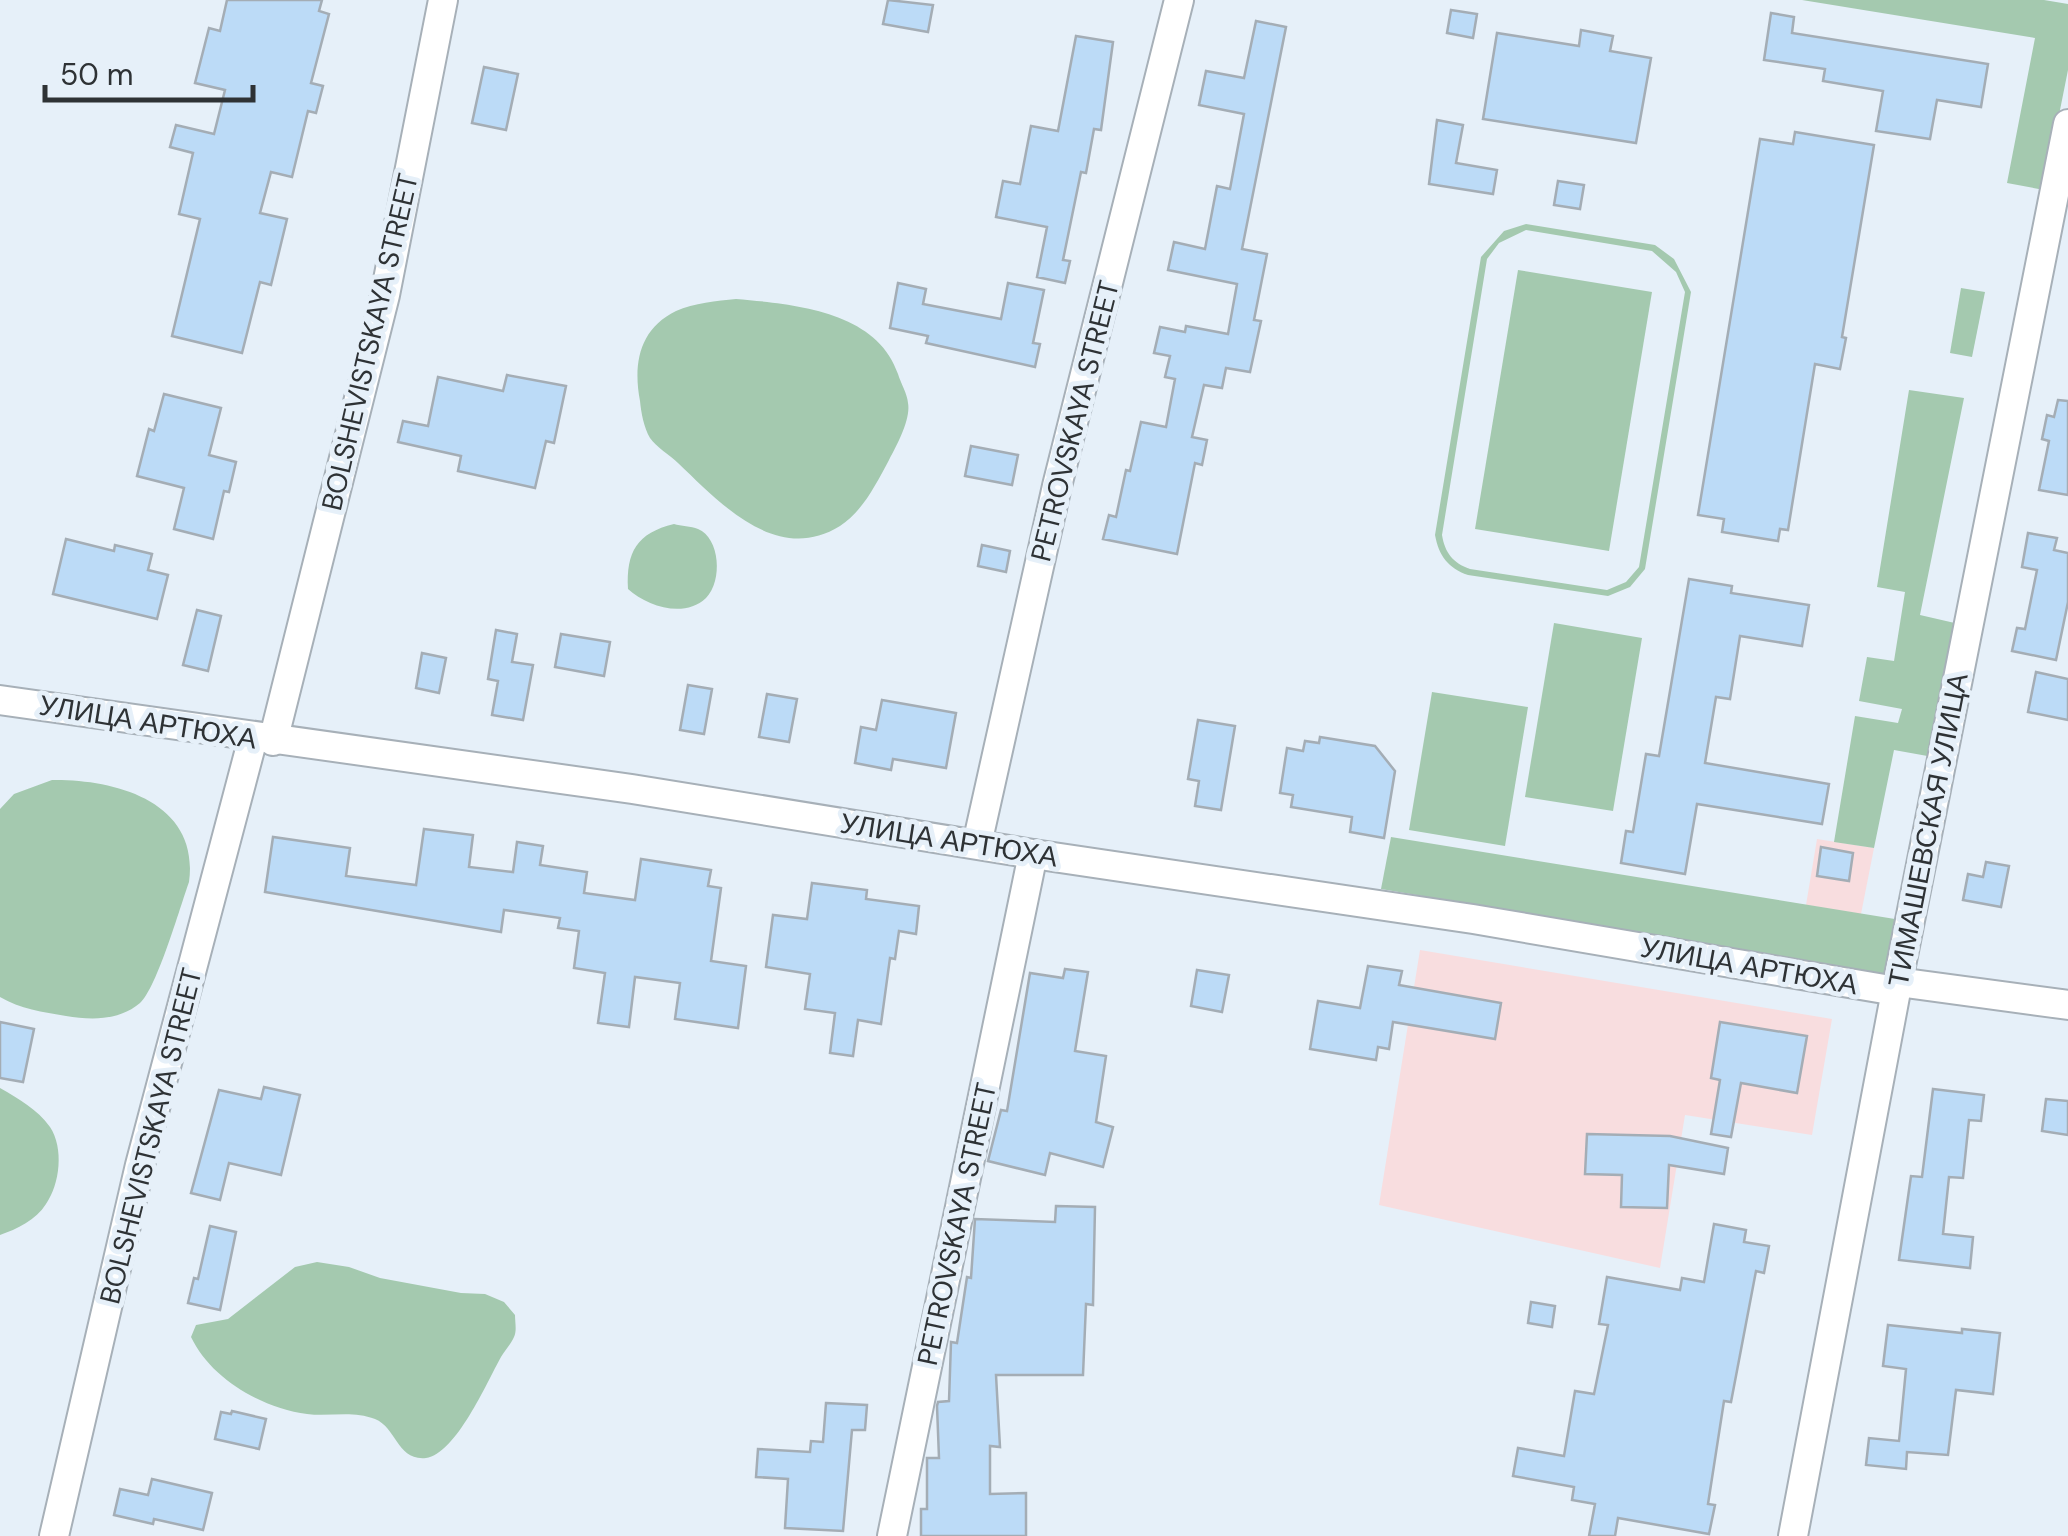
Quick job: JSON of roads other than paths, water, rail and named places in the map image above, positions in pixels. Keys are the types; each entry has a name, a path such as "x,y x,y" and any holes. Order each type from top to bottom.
{"street":[{"name":"BOLSHEVISTSKAYA STREET","path":"54,1536 140,1165 263,740 384,296 443,0"},
{"name":"PETROVSKAYA STREET","path":"976,844 1057,486 1178,0"},
{"name":"ТИМАШЕВСКАЯ УЛИЦА","path":"1794,1536 1897,986 2068,124"},
{"name":"УЛИЦА АРТЮХА","path":"0,700 632,790 1897,986 2068,1005"},
{"name":"PETROVSKAYA STREET","path":"892,1536 1034,854"}]}
